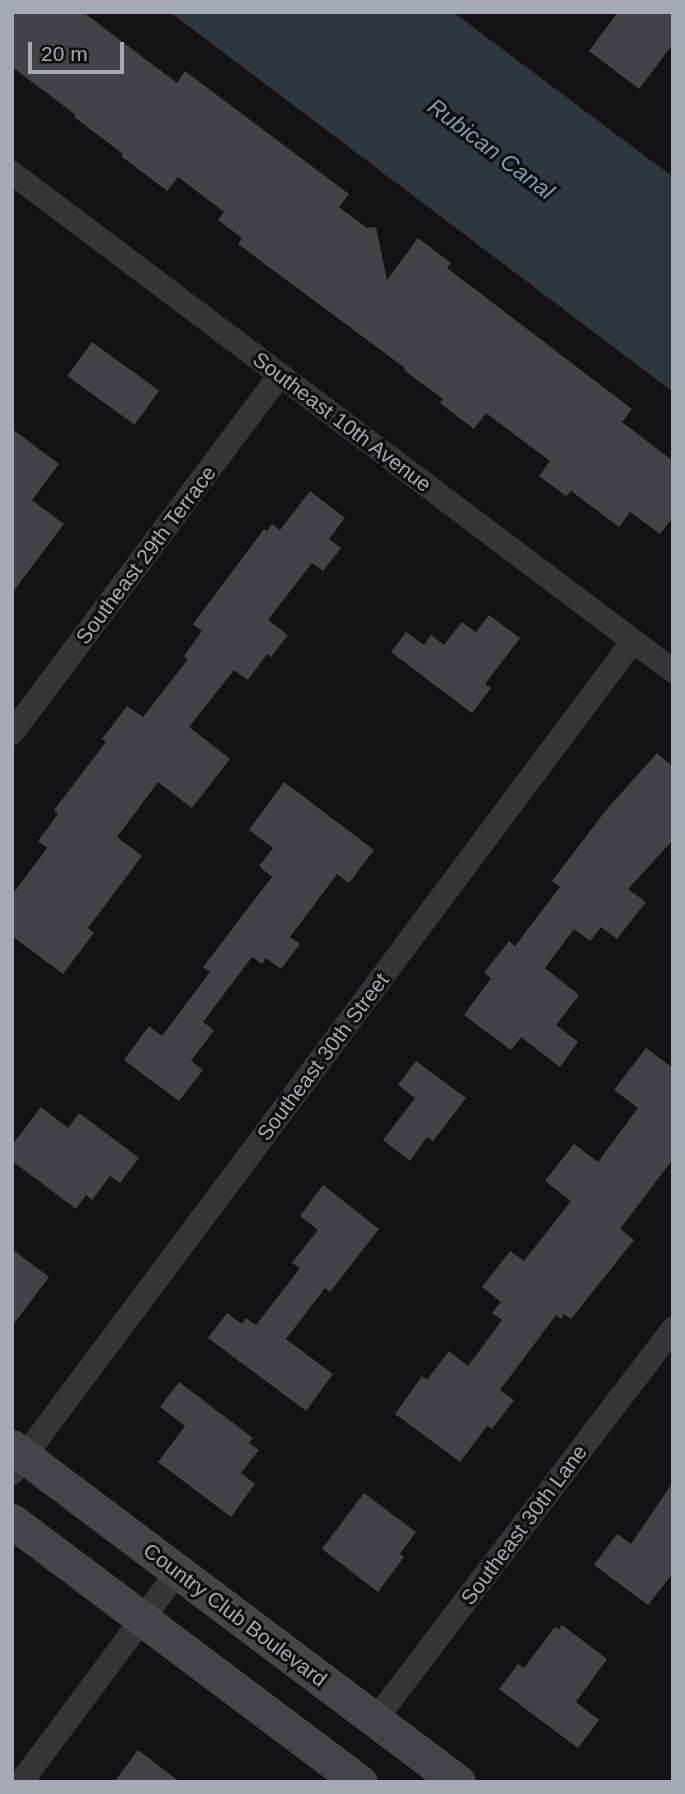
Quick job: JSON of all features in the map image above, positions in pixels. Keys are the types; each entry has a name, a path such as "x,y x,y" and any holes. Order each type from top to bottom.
{"main road":[{"name":"Country Club Boulevard","path":"16,1459 177,1573 458,1782"},
{"path":"12,1521 360,1782"}],"street":[{"name":"Southeast 10th Avenue","path":"12,173 673,671"},
{"name":"Southeast 29th Terrace","path":"12,733 280,375"},
{"name":"Southeast 30th Street","path":"16,1459 633,641"},
{"name":"Southeast 30th Lane","path":"375,1720 673,1329"},
{"path":"21,1782 177,1573"}],"water":[{"name":"Rubican Canal","path":"170,12 453,12 673,177 673,392"}],"building":[{"path":"12,12 83,12 177,83 185,71 349,194 339,207 367,228 376,227 387,280 418,238 451,263 447,268 632,409 622,422 673,461 673,517 660,534 630,512 619,527 571,491 566,496 539,476 550,461 486,413 474,429 440,403 443,399 404,370 405,368 238,244 242,238 218,220 224,212 178,177 167,191 121,156 123,154 74,117 76,115 12,67"},
{"path":"618,12 673,12 673,44 639,89 589,51"},
{"path":"92,342 159,391 134,425 67,376"},
{"path":"12,429 59,464 32,500 64,524 12,593"},
{"path":"310,491 345,518 329,539 341,548 323,571 312,563 268,620 288,635 271,657 267,654 248,680 234,670 189,727 230,759 192,808 158,782 117,837 142,856 88,928 94,933 63,974 12,936 12,895 47,848 38,841 58,814 54,810 106,742 102,739 127,706 143,717 188,659 184,656 202,631 193,624 264,529 267,531 272,524 280,530"},
{"path":"489,615 520,638 485,684 491,688 472,713 391,652 406,632 424,645 431,635 444,645 462,622 476,632"},
{"path":"657,753 673,767 673,840 628,889 646,902 617,939 601,927 590,941 574,929 545,968 579,995 556,1025 578,1042 560,1067 521,1037 511,1050 464,1015 491,978 484,973 509,941 515,946 560,887 552,881 607,809"},
{"path":"284,782 374,850 349,883 337,874 290,937 300,944 281,969 266,958 262,964 252,957 203,1022 214,1030 191,1061 203,1070 179,1101 124,1060 149,1026 162,1036 210,972 203,967 272,877 259,866 273,848 249,830"},
{"path":"646,1048 673,1068 673,1159 620,1229 634,1240 571,1319 564,1314 561,1319 556,1315 500,1390 514,1400 492,1429 487,1426 460,1462 395,1414 422,1376 427,1380 449,1351 468,1366 502,1320 492,1313 501,1302 482,1287 510,1251 524,1261 571,1201 545,1181 574,1144 598,1162 638,1108 614,1090"},
{"path":"416,1061 466,1098 433,1141 427,1137 410,1161 383,1140 415,1098 398,1085"},
{"path":"41,1107 68,1128 79,1113 139,1158 120,1183 110,1176 92,1200 86,1195 76,1209 12,1161 12,1145"},
{"path":"323,1185 379,1229 330,1292 325,1288 286,1339 333,1374 306,1411 208,1338 227,1313 242,1324 246,1318 256,1325 300,1268 292,1263 318,1230 300,1216"},
{"path":"12,1249 49,1277 12,1326"},
{"path":"179,1382 253,1438 249,1443 259,1450 241,1473 255,1484 231,1517 158,1462 185,1426 160,1407"},
{"path":"673,1482 673,1573 648,1605 594,1565 617,1534 631,1544"},
{"path":"364,1493 416,1532 400,1554 404,1557 378,1592 322,1549"},
{"path":"562,1625 607,1659 576,1702 599,1720 578,1748 499,1689 518,1664 524,1668 555,1627 559,1629"},
{"path":"138,1750 180,1782 114,1782"}]}
